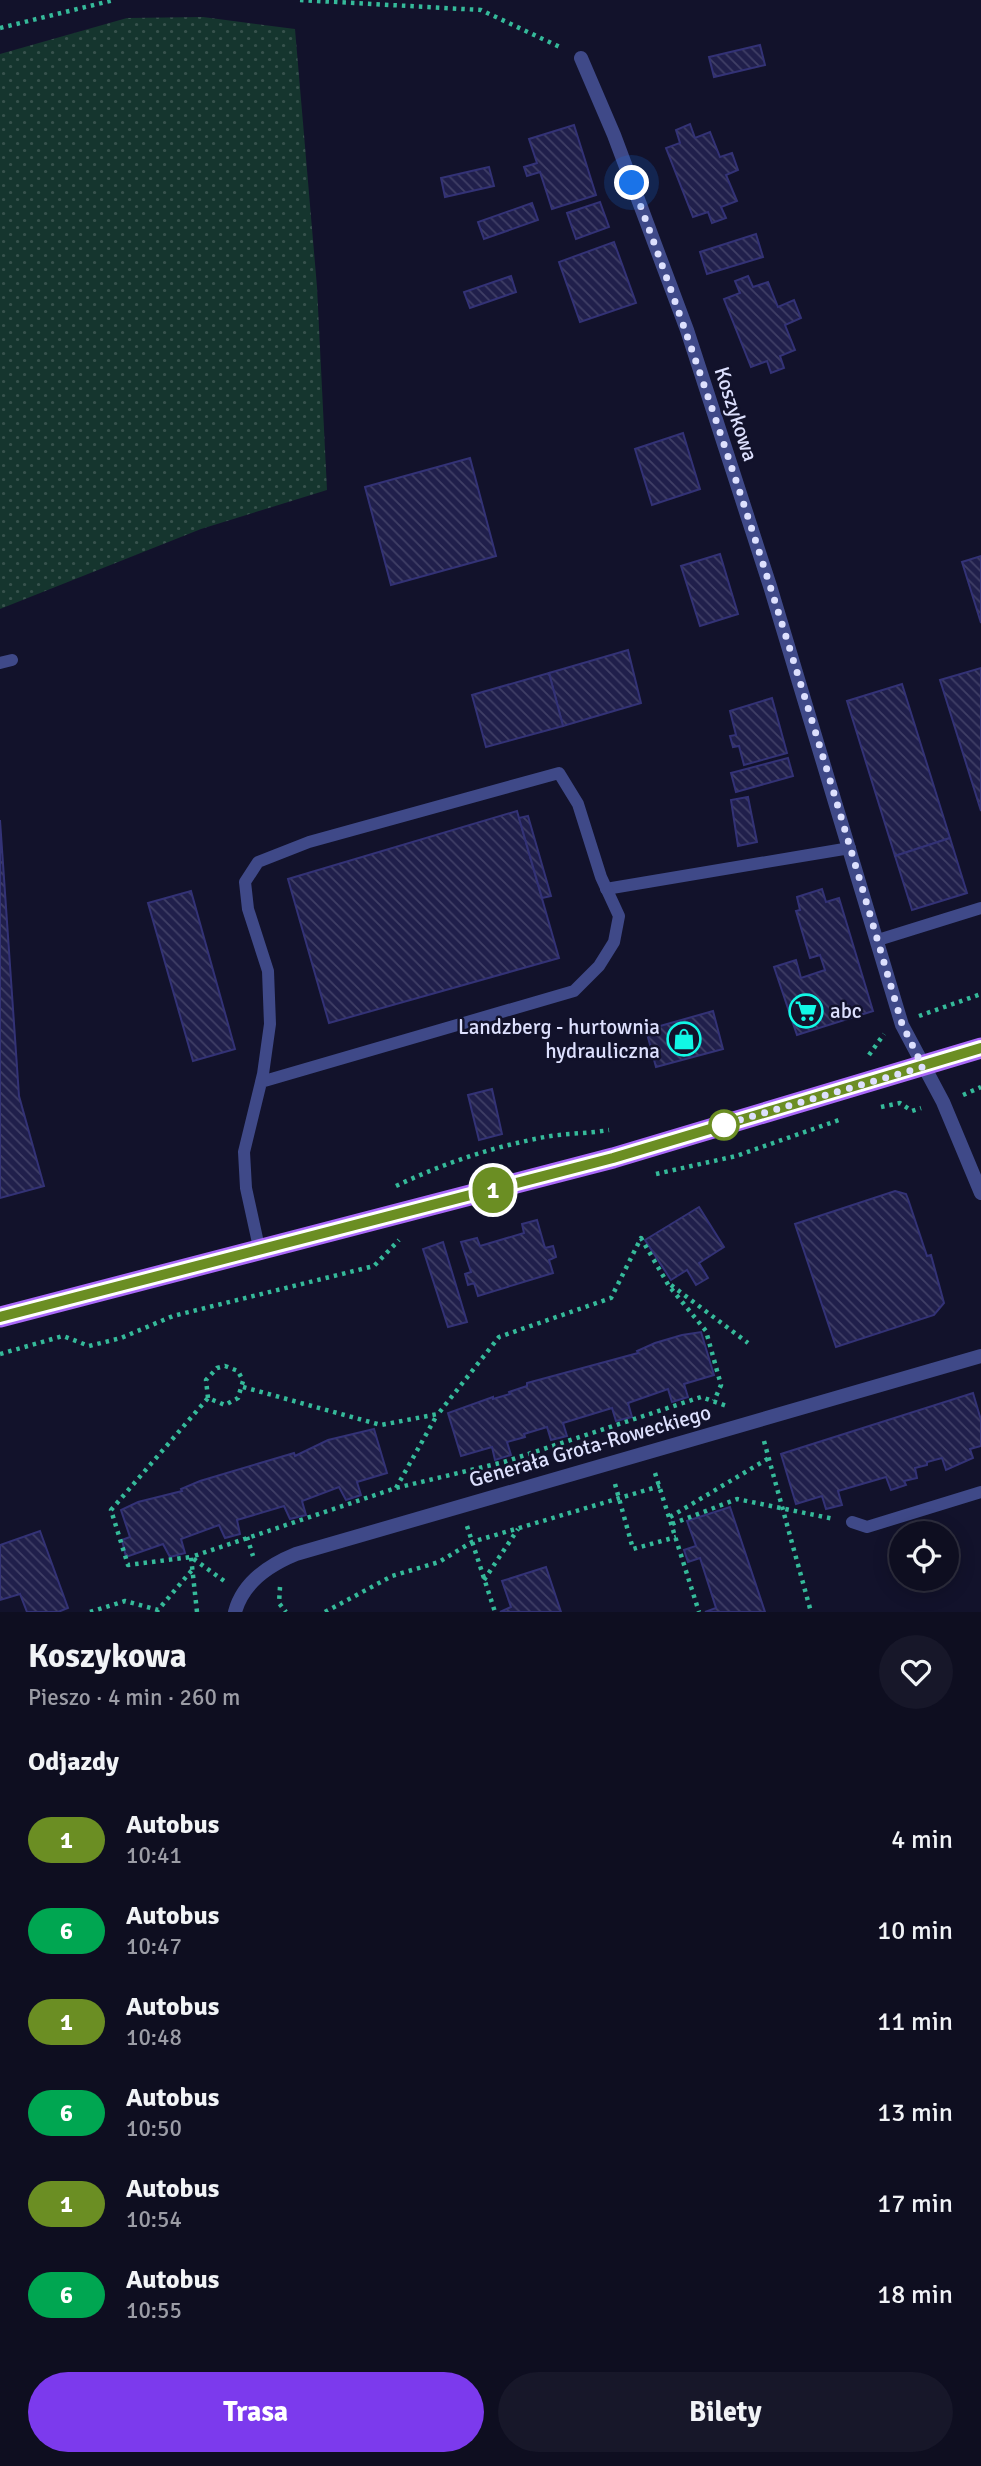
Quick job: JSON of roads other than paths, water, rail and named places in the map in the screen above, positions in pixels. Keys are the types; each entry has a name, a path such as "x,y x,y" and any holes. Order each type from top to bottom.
{"main road":[{"path":"0,1317 260,1252 613,1158 981,1048"}],"street":[{"name":"Koszykowa","path":"582,58 614,135 687,330 770,586 902,1024 943,1101 980,1187"},
{"name":"Generała Grota-Roweckiego","path":"235,1612 242,1594 262,1572 281,1560 981,1356"}],"lane":[{"path":"260,1252 246,1188 244,1152 261,1082 270,1024 268,971 248,909 245,882 258,862 309,842 559,773 578,804 606,889 619,916 614,942 599,966 574,991 261,1082"},
{"path":"606,889 849,848"},
{"path":"878,940 981,908"},
{"path":"852,1522 867,1527 981,1492"}],"place":[{"name":"abc","path":"806,1011"},
{"name":"Landzberg - hurtownia hydrauliczna","path":"684,1039"}]}
